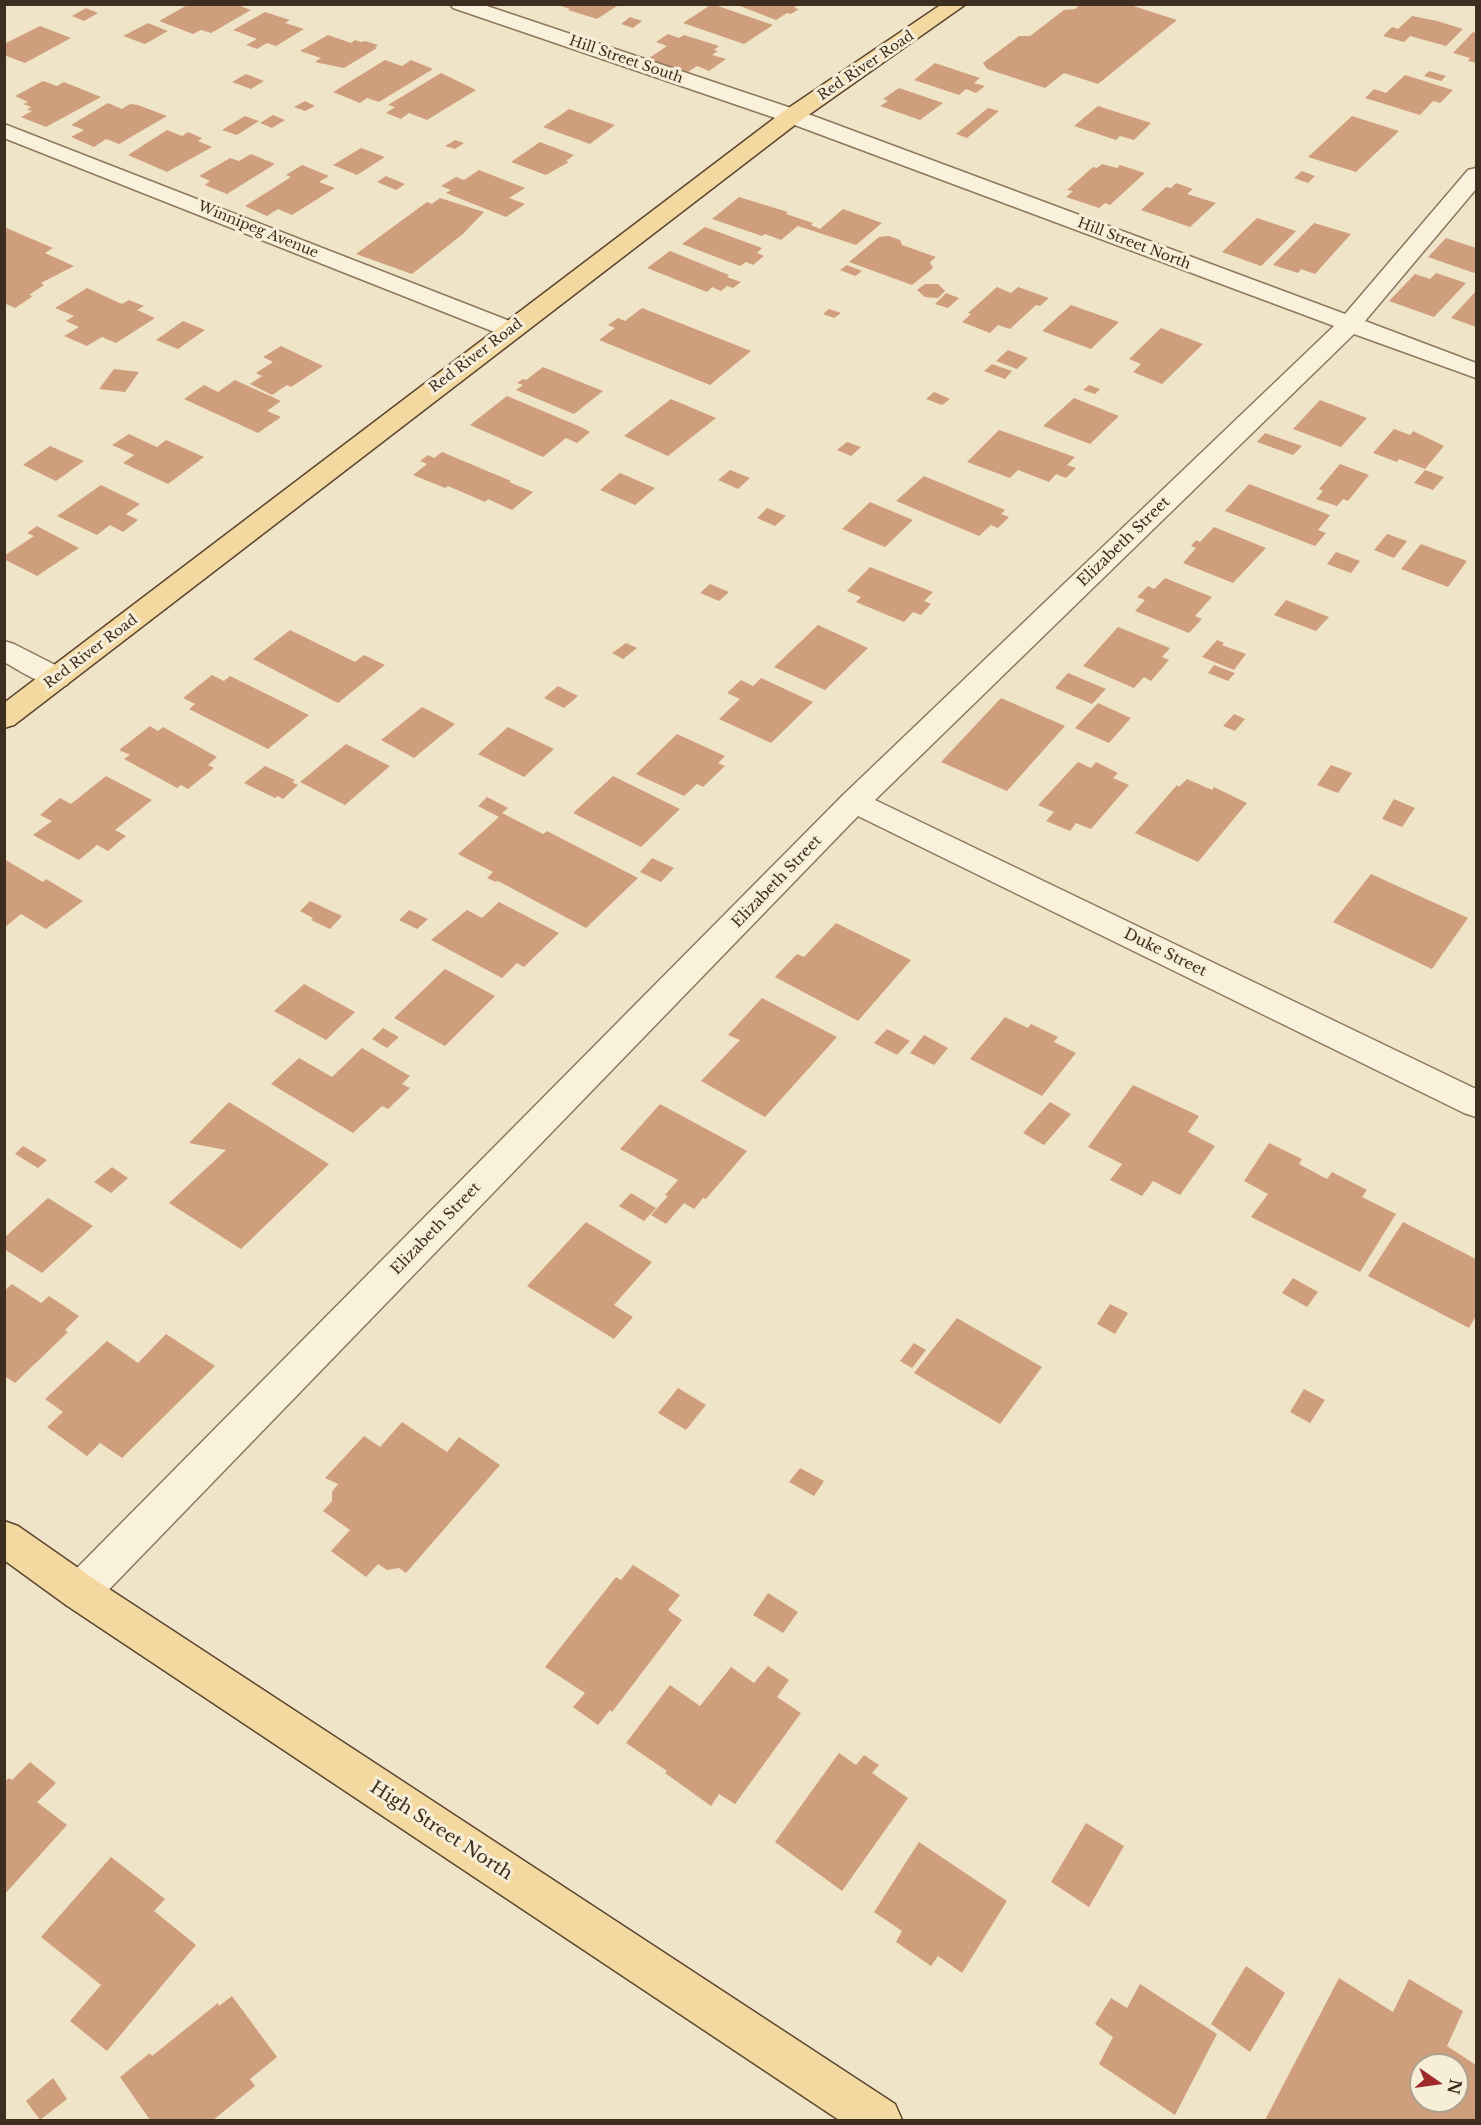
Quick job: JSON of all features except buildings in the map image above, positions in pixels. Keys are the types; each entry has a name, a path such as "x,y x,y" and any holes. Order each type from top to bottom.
{"main road":[{"name":"Red River Road","path":"4,718 792,116 956,4"},
{"name":"High Street North","path":"4,1538 80,1592 879,2121"}],"street":[{"name":"Hill Street South","path":"460,4 792,116"},
{"name":"Hill Street North","path":"792,116 1476,371"},
{"name":"Winnipeg Avenue","path":"4,130 511,330"},
{"name":"Elizabeth Street","path":"80,1592 854,802 1349,325 1476,175"},
{"path":"4,650 57,678"},
{"name":"Duke Street","path":"854,802 1476,1104"}]}
